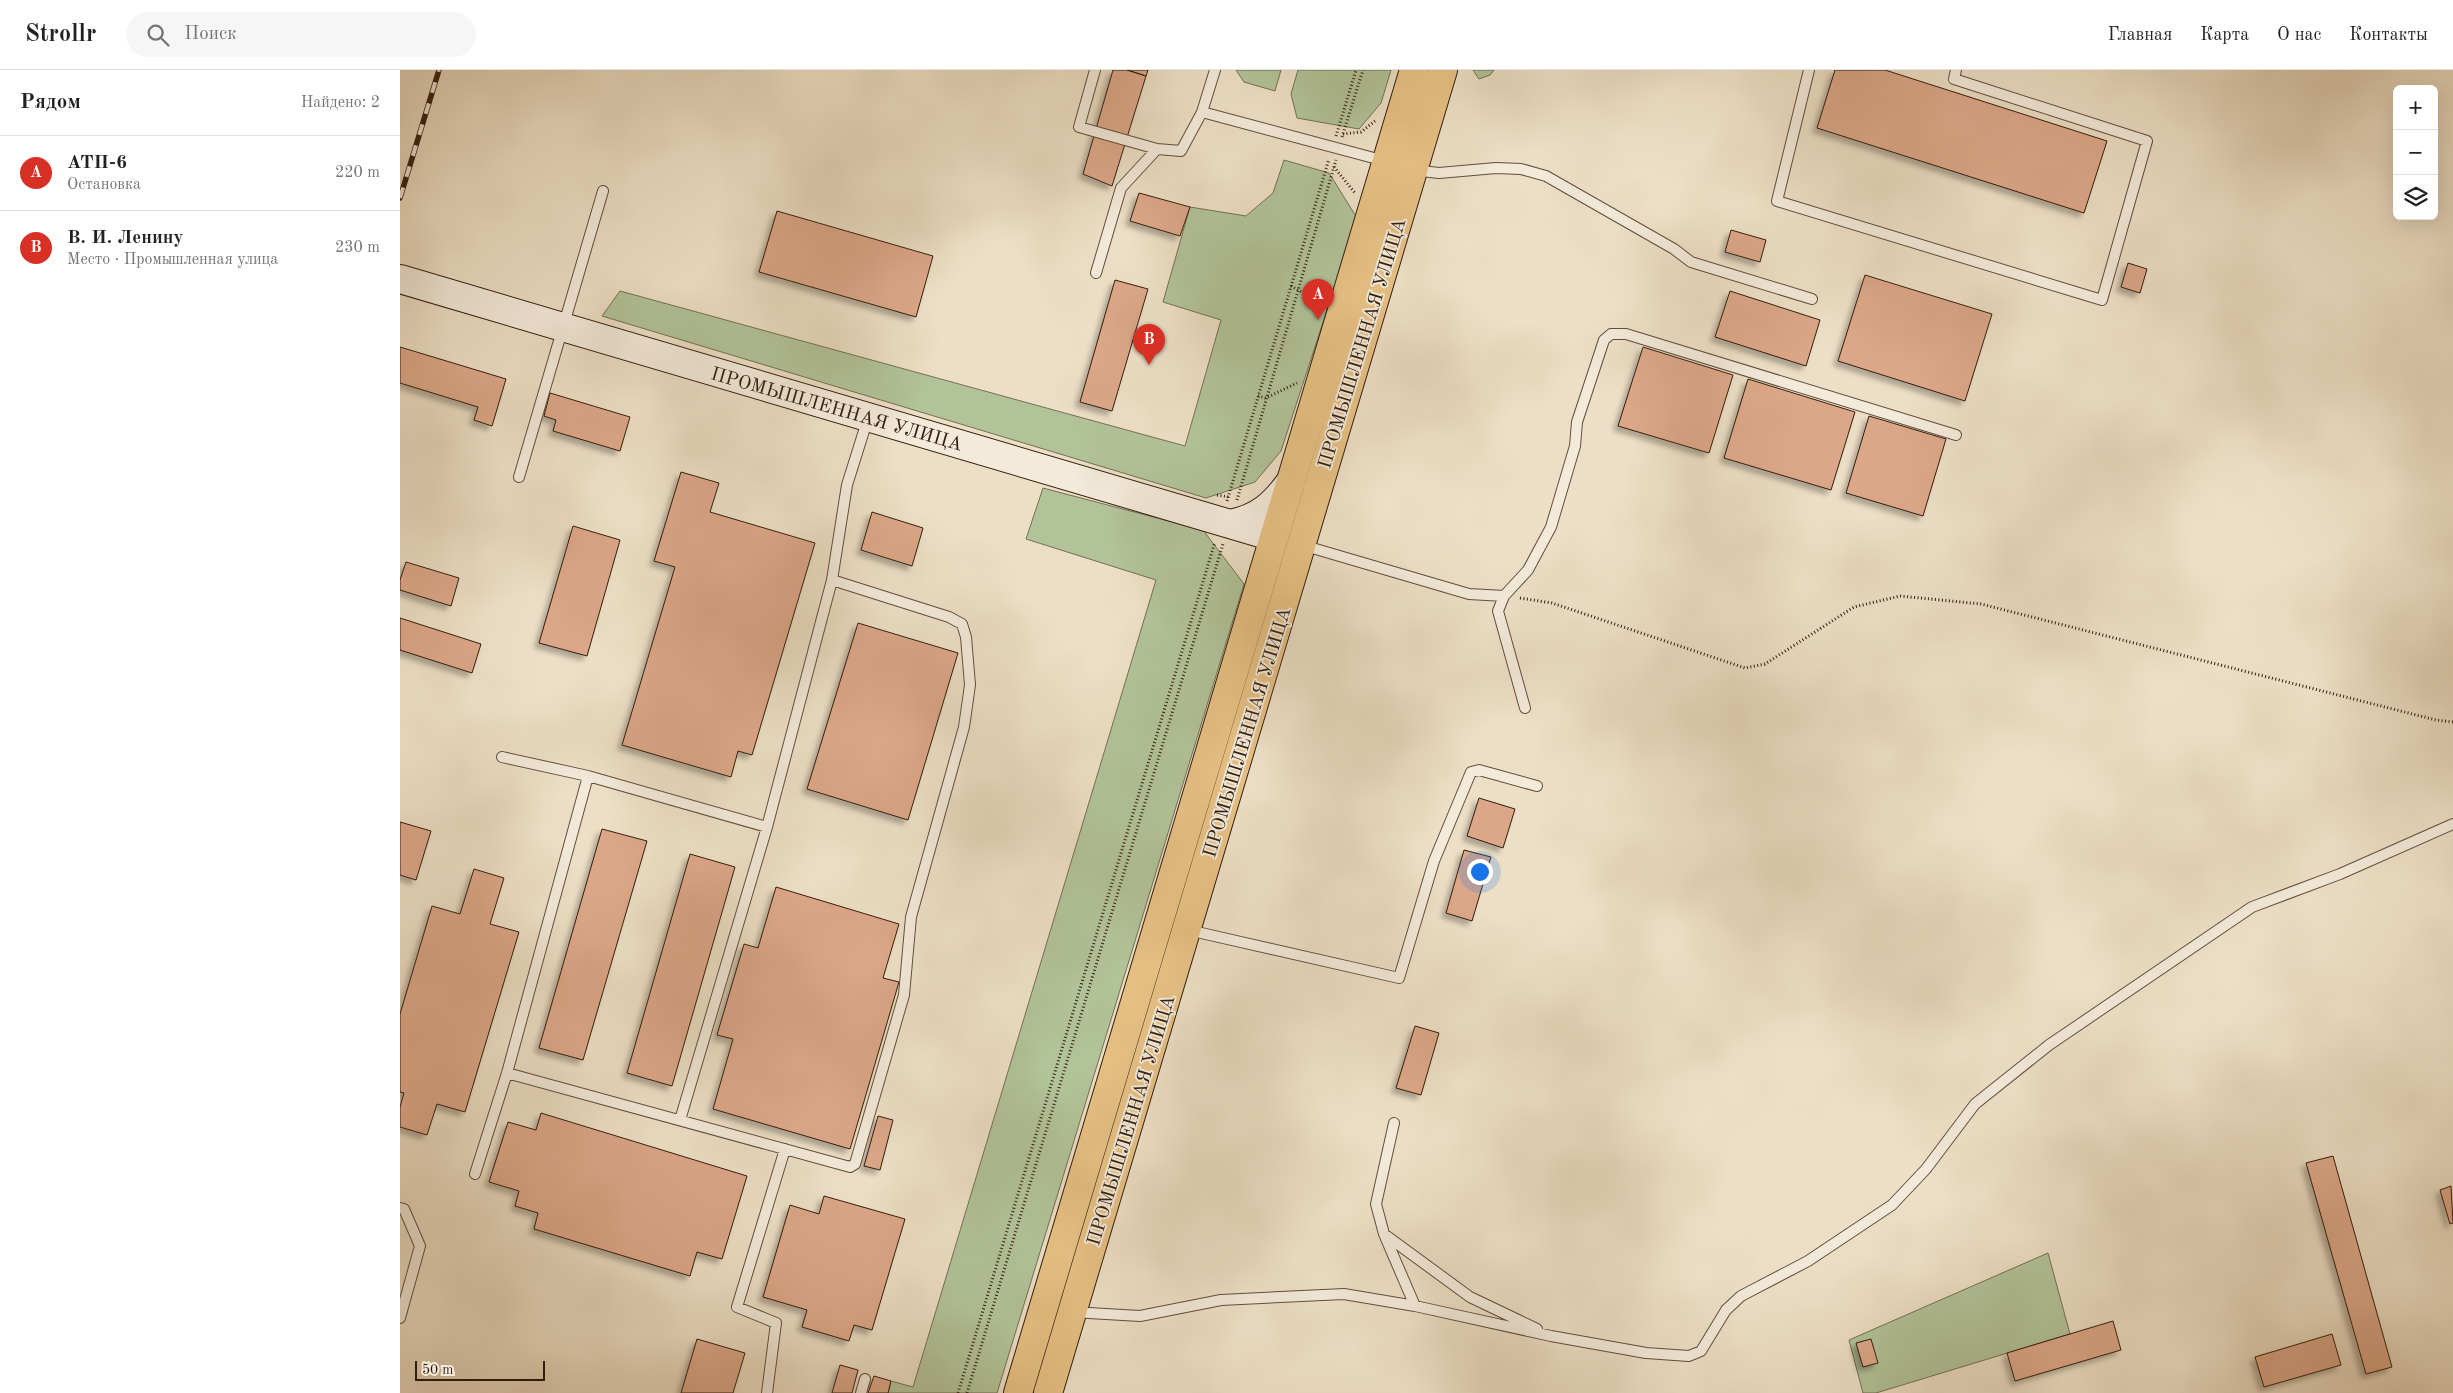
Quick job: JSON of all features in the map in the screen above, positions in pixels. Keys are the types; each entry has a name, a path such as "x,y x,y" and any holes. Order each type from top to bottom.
{"main road":[{"name":"ПРОМЫШЛЕННАЯ УЛИЦА","path":"1018,1393 1414,70"},
{"name":"ПРОМЫШЛЕННАЯ УЛИЦА","path":"1048,1393 1443,70"},
{"path":"1386,162 1413,170"},
{"path":"1274,537 1301,545"},
{"path":"1159,921 1187,929"}],"street":[{"name":"ПРОМЫШЛЕННАЯ УЛИЦА","path":"400,279 1274,537"},
{"path":"1225,523 1247,520 1261,514 1278,500 1291,481"}],"lane":[{"path":"1095,70 1078,127 1157,149 1181,151 1202,112 1214,70"},
{"path":"1809,70 1777,201 2102,300 2147,141 1954,79 1956,70"},
{"path":"1202,112 1386,162"},
{"path":"1096,273 1121,188 1157,149"},
{"path":"1413,170 1439,173 1496,168 1521,169 1546,176 1674,249 1691,262 1812,299"},
{"path":"519,477 603,191"},
{"path":"1525,708 1498,611 1504,596 1528,570 1551,526 1575,446 1577,422 1604,340 1611,334 1626,334 1956,435"},
{"path":"680,1120 766,827 832,580 847,485 869,417"},
{"path":"1301,545 1468,594 1504,596"},
{"path":"507,1073 850,1167 855,1164 904,995 911,917 964,727 970,685 966,637 962,624 949,617 832,580"},
{"path":"502,757 588,776 766,827"},
{"path":"1187,929 1399,978 1434,860 1471,772 1479,770 1537,786"},
{"path":"475,1174 507,1073 588,776"},
{"path":"1072,1312 1140,1316 1221,1300 1344,1294 1415,1306 1551,1336 1646,1353 1689,1356 1701,1351 1726,1310 1742,1296 1808,1260 1892,1205 1926,1169 1975,1104 2049,1044 2252,907 2340,874 2453,824"},
{"path":"1394,1123 1376,1204 1384,1234 1415,1306"},
{"path":"767,1393 776,1323 737,1307 785,1149"},
{"path":"400,1208 404,1209 420,1246 400,1318"},
{"path":"1384,1234 1470,1297 1551,1336"},
{"path":"861,1393 865,1379"}],"path":[{"path":"958,1393 1225,523 1266,398 1298,288 1356,70"},
{"path":"967,1393 1225,523 1258,396 1291,286 1336,147 1344,134 1364,70"},
{"path":"1344,134 1361,132 1377,120 1383,122"},
{"path":"1291,286 1298,288 1329,308"},
{"path":"1258,396 1266,398"},
{"path":"1504,596 1552,603 1745,668 1765,664 1854,607 1900,596 1981,604 2436,720 2453,722"}],"green space":[{"path":"1236,70 1281,70 1275,91 1244,82"},
{"path":"1298,70 1391,70 1381,103 1359,129 1297,118 1291,94"},
{"path":"1473,70 1494,70 1490,75 1479,79"},
{"path":"1284,160 1329,173 1357,218 1281,451 1255,482 1206,498 602,316 620,291 1185,446 1221,320 1163,302 1190,207 1246,216 1273,193"},
{"path":"1043,488 1203,530 1244,584 997,1393 888,1393 891,1381 913,1387 1156,580 1026,539"},
{"path":"2048,1253 2070,1334 1876,1393 1863,1393 1849,1340"}],"building":[{"path":"1113,70 1127,70 1146,76 1112,186 1083,174"},
{"path":"1127,70 1148,70 1146,76"},
{"path":"1835,70 1885,70 2107,141 2084,213 1817,128"},
{"path":"1139,193 1190,207 1180,236 1130,221"},
{"path":"777,211 933,256 916,317 759,272"},
{"path":"1731,230 1766,240 1760,262 1725,252"},
{"path":"2128,263 2147,269 2140,293 2121,287"},
{"path":"1865,275 1992,314 1965,401 1838,361"},
{"path":"1115,280 1148,289 1112,411 1080,402"},
{"path":"1730,291 1820,320 1806,366 1715,337"},
{"path":"400,347 506,379 492,426 474,420 478,407 400,383"},
{"path":"1643,347 1733,375 1709,453 1618,426"},
{"path":"1748,379 1855,412 1831,490 1724,458"},
{"path":"550,393 630,417 620,451 553,431 556,420 544,416"},
{"path":"1869,416 1946,439 1923,516 1846,493"},
{"path":"681,472 719,483 710,512 815,543 752,755 738,751 731,777 622,745 675,567 654,561"},
{"path":"872,512 923,528 912,566 861,550"},
{"path":"573,526 620,540 587,656 539,643"},
{"path":"406,562 459,578 451,606 400,590 400,580"},
{"path":"400,618 481,644 472,673 400,650"},
{"path":"858,623 958,653 908,820 807,789"},
{"path":"1479,798 1515,809 1503,848 1467,836"},
{"path":"400,822 431,831 416,880 400,875"},
{"path":"602,829 647,841 583,1060 539,1048"},
{"path":"1464,850 1491,857 1472,921 1446,913"},
{"path":"690,854 735,867 672,1086 627,1073"},
{"path":"474,869 504,878 490,924 519,932 465,1112 437,1104 427,1135 400,1127 400,1107 404,1093 400,1092 400,1014 432,906 460,914"},
{"path":"776,887 899,924 883,978 899,982 850,1149 713,1109 733,1039 717,1035 744,944 758,948"},
{"path":"1415,1026 1439,1033 1421,1095 1396,1088"},
{"path":"541,1113 747,1176 722,1259 697,1252 690,1276 534,1229 538,1213 515,1206 519,1191 489,1182 508,1122 536,1130"},
{"path":"878,1116 893,1120 880,1170 864,1166"},
{"path":"2333,1156 2392,1367 2366,1374 2306,1163"},
{"path":"2451,1186 2453,1223 2450,1224 2440,1190"},
{"path":"824,1196 905,1219 872,1330 854,1325 849,1341 802,1327 807,1310 763,1297 790,1205 819,1214"},
{"path":"2113,1321 2121,1350 2015,1381 2007,1353"},
{"path":"2332,1334 2341,1365 2264,1387 2255,1357"},
{"path":"697,1339 745,1353 733,1393 681,1393"},
{"path":"1871,1339 1878,1363 1863,1367 1856,1343"},
{"path":"840,1365 858,1370 852,1393 832,1393"},
{"path":"874,1376 891,1381 888,1393 868,1393"}],"railway":[{"path":"400,198 439,70"}],"place":[{"name":"АТП-6","path":"1318,320"},
{"name":"В. И. Ленину","path":"1149,365"}]}
